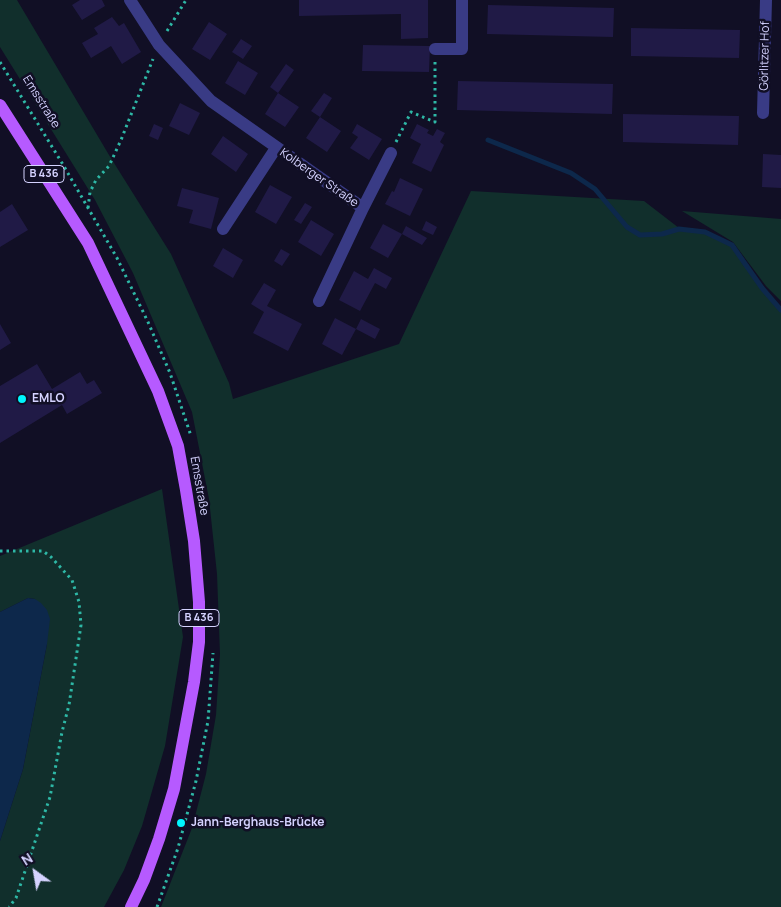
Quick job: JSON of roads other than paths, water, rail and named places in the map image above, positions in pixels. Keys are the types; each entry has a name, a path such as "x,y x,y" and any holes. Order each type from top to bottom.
{"main road":[{"name":"Emsstraße","path":"0,105 92,252 158,391 178,446 186,490 194,542 199,602 199,642 194,682 174,789 159,839 144,880 131,907"}],"street":[{"name":"Kolberger Straße","path":"130,0 159,45 211,101 363,208"},
{"path":"435,49 462,49 462,0"},
{"name":"Görlitzer Hof","path":"763,113 766,0"},
{"name":"Kolberger Straße","path":"223,230 276,148"},
{"name":"Kolberger Straße","path":"319,301 391,153"}],"water":[{"path":"28,598 35,599 41,603 47,610 50,619 23,769 0,841 0,612"}],"waterway":[{"path":"488,140 571,173 595,189 627,227 640,235 662,234 679,229 705,232 732,245 762,288 781,310"}],"place":[{"name":"EMLO","path":"22,399"},
{"name":"Jann-Berghaus-Brücke","path":"181,823"}]}
